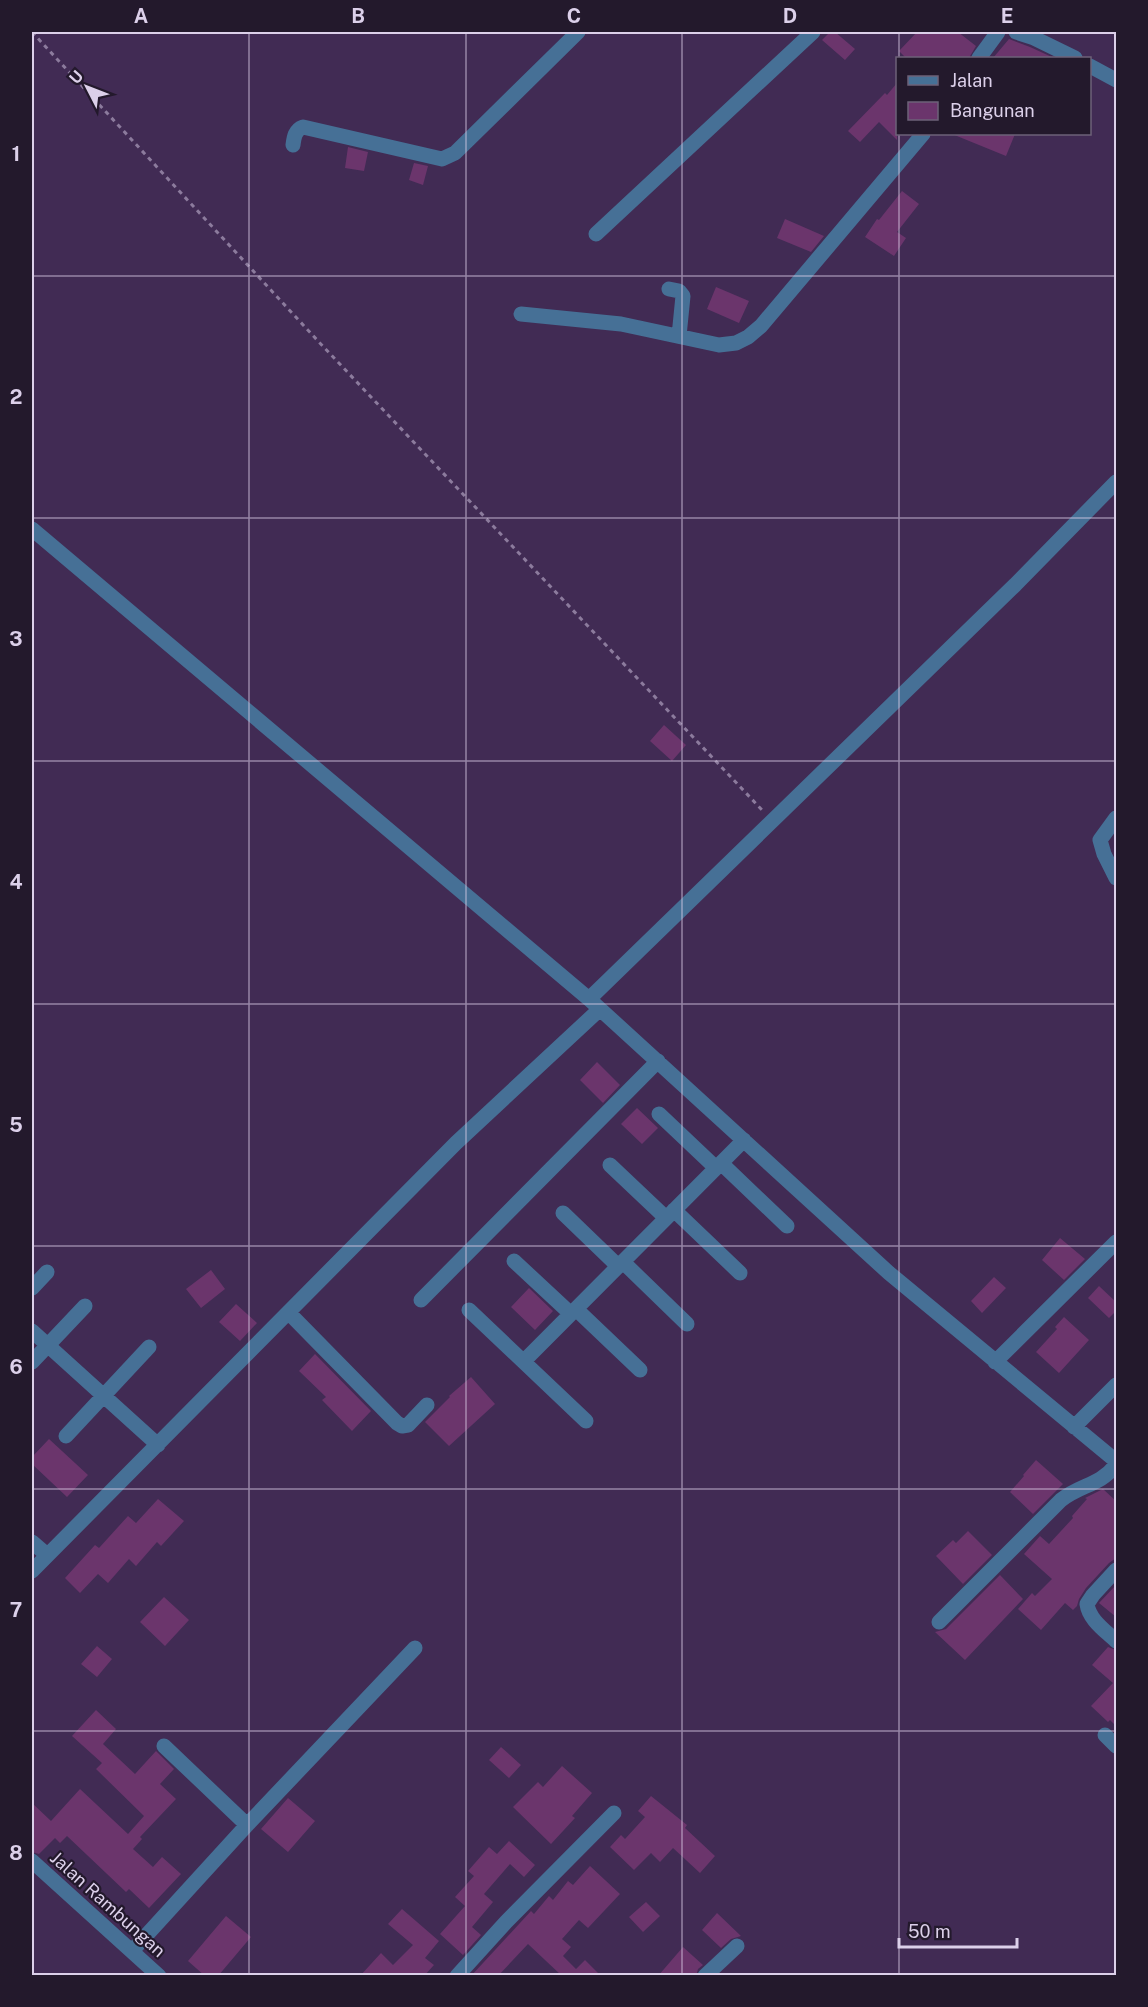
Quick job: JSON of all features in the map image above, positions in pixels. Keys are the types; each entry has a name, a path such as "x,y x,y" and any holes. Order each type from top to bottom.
{"street":[{"path":"293,145 295,134 303,127 441,159 448,157 455,153 578,32"},
{"path":"596,234 813,32"},
{"path":"980,57 998,32"},
{"path":"1016,32 1073,57"},
{"path":"1091,67 1116,80"},
{"path":"521,314 621,324 719,345 736,343 761,326 922,135"},
{"path":"669,290 679,291 683,296 679,336"},
{"path":"32,1571 594,1004 772,821 1015,585 1116,482"},
{"path":"32,530 594,1004 889,1273 1116,1463 1108,1476 1074,1490 1061,1500 939,1622"},
{"path":"1116,818 1100,840 1116,878"},
{"path":"421,1299 658,1061"},
{"path":"659,1114 787,1226"},
{"path":"524,1361 744,1140"},
{"path":"610,1165 740,1273"},
{"path":"563,1213 687,1324"},
{"path":"996,1362 1116,1242"},
{"path":"514,1261 640,1370"},
{"path":"32,1288 47,1272"},
{"path":"32,1362 85,1306"},
{"path":"469,1310 586,1421"},
{"path":"289,1313 397,1423 402,1426 408,1425 427,1405"},
{"path":"32,1331 158,1445"},
{"path":"66,1436 149,1347"},
{"path":"1074,1427 1116,1385"},
{"path":"32,1542 47,1556"},
{"path":"1116,1570 1087,1604 1092,1617 1116,1641"},
{"path":"132,1951 247,1825 415,1648"},
{"path":"1105,1735 1116,1746"},
{"path":"164,1746 247,1825"},
{"path":"457,1976 522,1905 614,1813"},
{"name":"Jalan Rambungan","path":"32,1861 159,1976"},
{"path":"705,1976 736,1946"}],"path":[{"path":"32,32 318,341 772,821"}],"building":[{"path":"830,32 835,32 855,49 845,60 822,40"},
{"path":"917,32 958,32 976,46 970,57 905,57 899,51"},
{"path":"1009,39 1052,57 994,57"},
{"path":"896,84 897,140 879,122 860,142 848,131 885,93 887,95"},
{"path":"954,135 1015,135 1006,156"},
{"path":"348,147 368,152 364,171 345,168"},
{"path":"414,163 428,166 423,185 409,180"},
{"path":"902,191 919,204 897,232 906,238 894,256 865,237 877,219 879,220"},
{"path":"785,219 824,236 811,252 777,238"},
{"path":"716,287 749,301 739,323 707,309"},
{"path":"664,725 686,745 672,761 650,741"},
{"path":"597,1062 620,1085 603,1103 580,1080"},
{"path":"637,1108 658,1128 642,1144 621,1124"},
{"path":"1060,1238 1085,1259 1064,1280 1042,1260"},
{"path":"211,1270 225,1289 201,1308 186,1289"},
{"path":"994,1277 1006,1288 982,1313 971,1301"},
{"path":"1099,1286 1116,1302 1116,1311 1109,1318 1088,1298"},
{"path":"529,1288 553,1311 535,1330 511,1307"},
{"path":"236,1304 257,1323 240,1341 219,1322"},
{"path":"1064,1317 1089,1340 1059,1373 1036,1352 1057,1329 1055,1327"},
{"path":"315,1354 371,1411 352,1431 322,1400 326,1397 299,1371"},
{"path":"471,1377 495,1404 449,1446 425,1422 449,1396"},
{"path":"49,1439 88,1475 67,1497 32,1464 32,1457"},
{"path":"1036,1460 1063,1484 1033,1514 1010,1492"},
{"path":"1103,1489 1116,1501 1116,1558 1086,1588 1073,1610 1065,1603 1041,1630 1018,1609 1032,1593 1035,1596 1052,1579 1024,1554 1040,1536 1049,1544 1073,1518 1072,1516 1087,1499 1085,1498"},
{"path":"158,1499 184,1521 161,1546 157,1542 136,1566 129,1559 108,1583 98,1574 80,1593 65,1578 95,1545 99,1548 128,1516 136,1523"},
{"path":"968,1531 992,1555 963,1584 936,1556 953,1540 956,1543"},
{"path":"1000,1575 1023,1599 965,1660 935,1632 946,1629"},
{"path":"1116,1585 1116,1617 1099,1603"},
{"path":"164,1597 189,1620 165,1646 140,1622"},
{"path":"97,1646 112,1659 97,1677 81,1664"},
{"path":"1108,1647 1116,1650 1116,1726 1110,1720 1108,1722 1091,1706 1113,1683 1092,1665"},
{"path":"96,1710 116,1729 103,1744 135,1774 156,1751 174,1769 160,1784 176,1799 140,1837 142,1839 133,1849 153,1867 162,1857 181,1874 149,1908 129,1889 126,1892 67,1836 60,1843 55,1838 39,1854 32,1852 32,1803 51,1821 80,1789 128,1834 144,1816 96,1769 102,1763 72,1736"},
{"path":"501,1747 521,1765 509,1778 489,1760"},
{"path":"562,1766 592,1793 572,1816 575,1818 551,1844 513,1807 538,1782 543,1787"},
{"path":"651,1796 687,1825 685,1828 715,1856 700,1873 673,1848 660,1862 651,1853 634,1870 610,1847 621,1835 625,1839 645,1817 638,1811"},
{"path":"288,1798 315,1821 288,1852 261,1829"},
{"path":"509,1841 535,1865 524,1877 510,1864 484,1894 493,1902 472,1927 481,1935 463,1955 440,1934 465,1906 455,1897 474,1876 468,1871 489,1847 497,1854"},
{"path":"590,1866 620,1894 588,1928 579,1920 562,1939 571,1947 563,1956 576,1969 585,1960 601,1976 562,1976 528,1944 498,1976 471,1976 531,1911 534,1914 549,1896 553,1900 568,1881 573,1885"},
{"path":"646,1902 660,1916 643,1932 629,1917"},
{"path":"402,1909 439,1941 425,1958 434,1965 424,1976 360,1976 381,1953 393,1965 413,1945 388,1924"},
{"path":"717,1913 741,1936 731,1939 721,1948 702,1930"},
{"path":"226,1916 251,1937 218,1976 205,1976 188,1961"},
{"path":"683,1947 703,1965 698,1969 696,1976 658,1976"}]}
